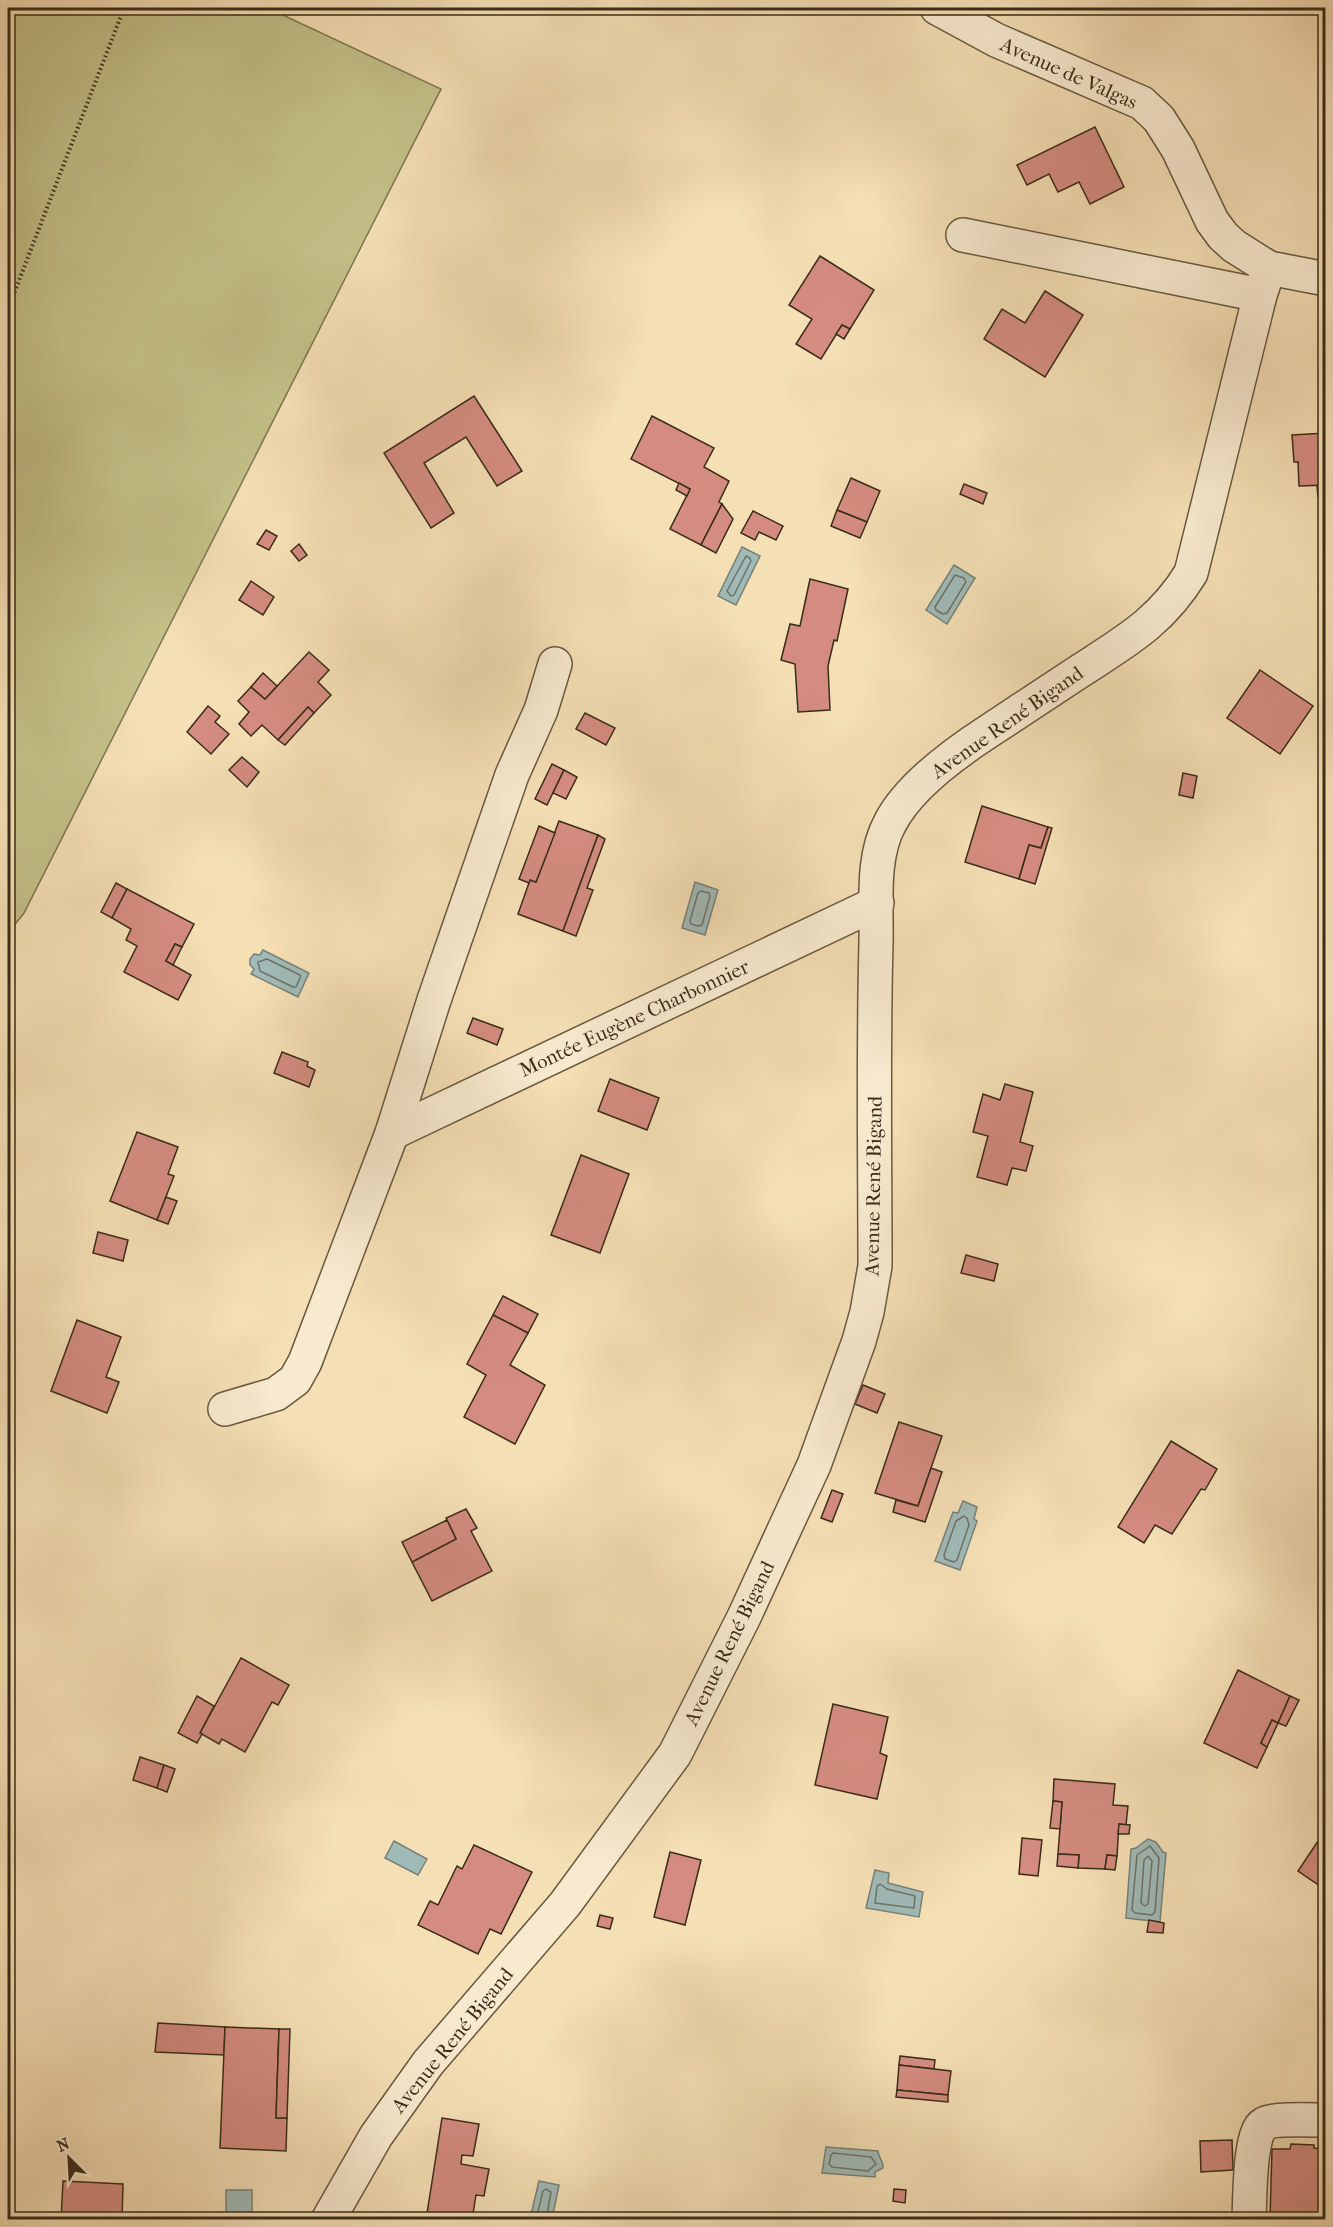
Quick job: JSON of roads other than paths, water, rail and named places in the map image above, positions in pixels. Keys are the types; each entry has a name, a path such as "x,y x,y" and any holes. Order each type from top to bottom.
{"street":[{"name":"Avenue de Valgas","path":"938,8 996,40 1142,104 1159,119 1178,149 1212,221 1264,282"},
{"path":"963,235 1264,282 1326,279"},
{"name":"Avenue René Bigand","path":"328,2220 376,2136 428,2063 565,1904 675,1754 744,1617 814,1465 859,1341 867,1312 875,1266 877,903 880,850 889,824 900,805 923,782 982,735 1138,633 1162,612 1180,590 1191,573 1264,282"},
{"path":"225,1409 276,1394 295,1380 305,1362 392,1133 434,1000 512,775 541,710 555,664"},
{"name":"Montée Eugène Charbonnier","path":"392,1133 877,903"},
{"path":"1249,2220 1254,2144 1258,2130 1264,2124 1273,2121 1326,2120"}],"water":[{"path":"742,547 760,556 736,605 718,596"},
{"path":"954,565 975,578 947,624 926,610"},
{"path":"695,882 718,890 705,935 682,928"},
{"path":"263,950 309,973 298,997 251,974 254,969 250,965 250,959 254,954 260,955"},
{"path":"963,1501 977,1507 974,1519 977,1521 960,1570 935,1561 953,1512 958,1513"},
{"path":"1148,1839 1156,1842 1166,1853 1160,1922 1126,1918 1131,1849"},
{"path":"394,1841 427,1859 418,1875 385,1858"},
{"path":"875,1870 889,1873 888,1883 923,1892 919,1917 866,1908"},
{"path":"826,2147 878,2151 883,2168 875,2172 875,2177 822,2173"},
{"path":"539,2181 559,2185 552,2219 530,2219"},
{"path":"226,2190 252,2190 252,2219 226,2219"}]}
